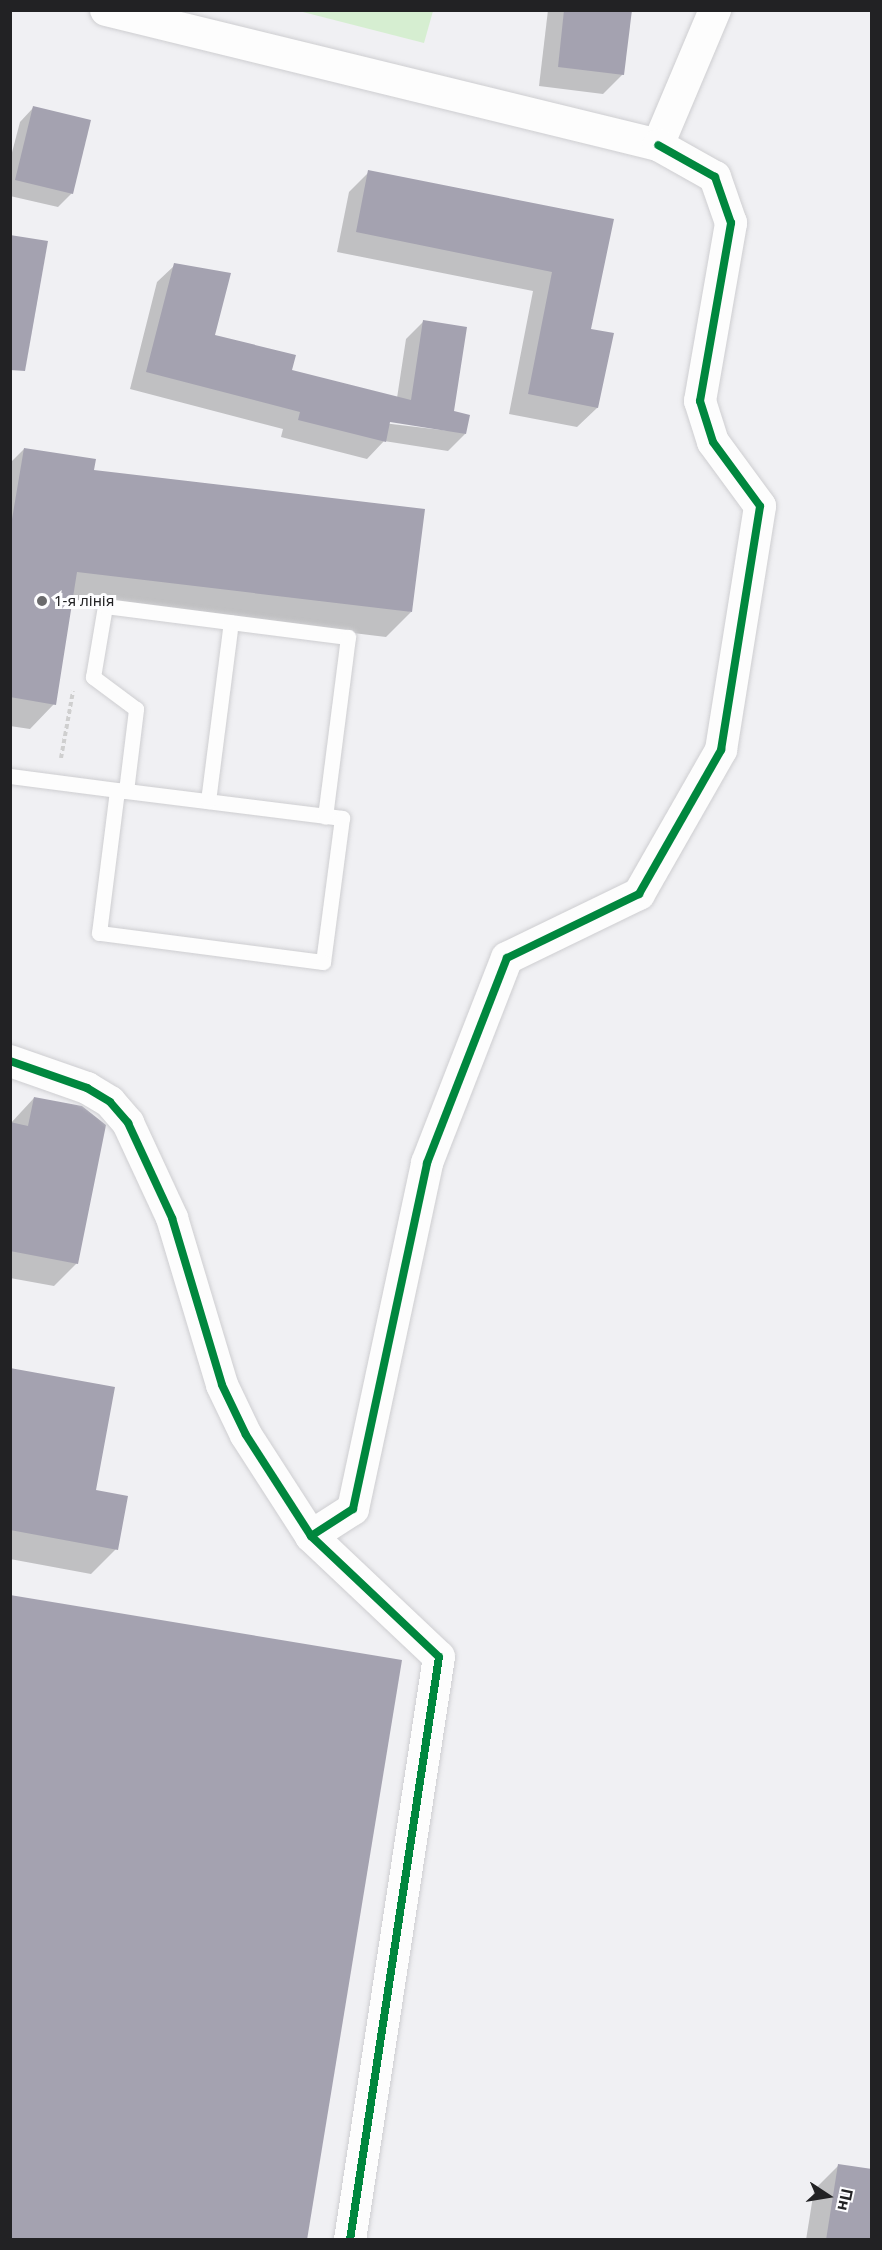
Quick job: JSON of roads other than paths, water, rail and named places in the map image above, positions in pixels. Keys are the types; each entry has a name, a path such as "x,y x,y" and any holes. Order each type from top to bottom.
{"street":[{"path":"106,10 658,144 715,177 731,223 700,401 713,442 760,506 721,750 639,894 507,958 427,1163 353,1509 311,1536"},
{"path":"658,144 715,10"},
{"path":"10,1060 87,1088 110,1102 128,1123 172,1218 222,1385 246,1436 311,1536 439,1657 350,2240"}],"lane":[{"path":"10,776 56,782 122,790 208,801 325,817 342,819 323,962 99,933 122,790 136,709 93,677 105,606 348,637 325,817"},
{"path":"208,801 231,622"}],"place":[{"name":"1-я лінія","path":"42,601"}]}
